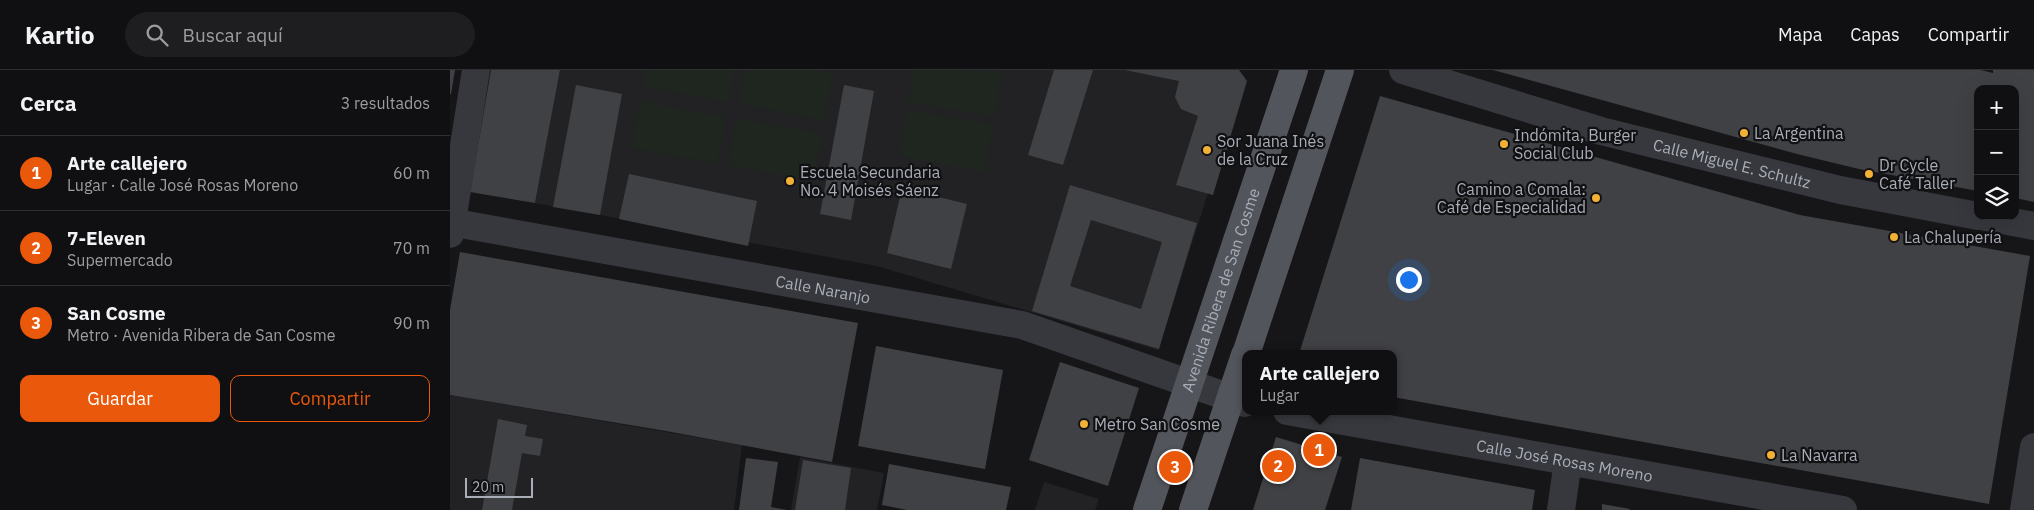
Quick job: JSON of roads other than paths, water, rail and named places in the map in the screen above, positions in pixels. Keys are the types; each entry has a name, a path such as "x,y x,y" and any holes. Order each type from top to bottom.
{"main road":[{"name":"Avenida Ribera de San Cosme","path":"1147,510 1294,70"},
{"path":"1246,350 1340,70"},
{"path":"1193,510 1238,400 1242,374"}],"street":[{"path":"451,226 476,70"},
{"name":"Calle Miguel E. Schultz","path":"1403,70 1602,131 1840,190 1974,215"},
{"name":"Calle Miguel E. Schultz","path":"2001,220 2034,226"},
{"name":"Calle Naranjo","path":"451,226 1022,325 1190,383"},
{"path":"1190,383 1238,400"},
{"name":"Calle José Rosas Moreno","path":"1309,415 1843,510"},
{"path":"2024,510 2034,447"},
{"path":"1561,510 1568,461"}],"place":[{"name":"La Argentina","path":"1744,133"},
{"name":"Indómita, Burger Social Club","path":"1504,144"},
{"name":"Sor Juana Inés de la Cruz","path":"1207,150"},
{"name":"Dr Cycle Café Taller","path":"1869,174"},
{"name":"Escuela Secundaria No. 4 Moisés Sáenz","path":"790,181"},
{"name":"Camino a Comala: Café de Especialidad","path":"1596,198"},
{"name":"La Chalupería","path":"1894,237"},
{"name":"Metro San Cosme","path":"1084,424"},
{"name":"Arte callejero","path":"1319,450"},
{"name":"La Navarra","path":"1771,455"},
{"name":"7-Eleven","path":"1278,466"},
{"name":"San Cosme","path":"1175,467"}]}
